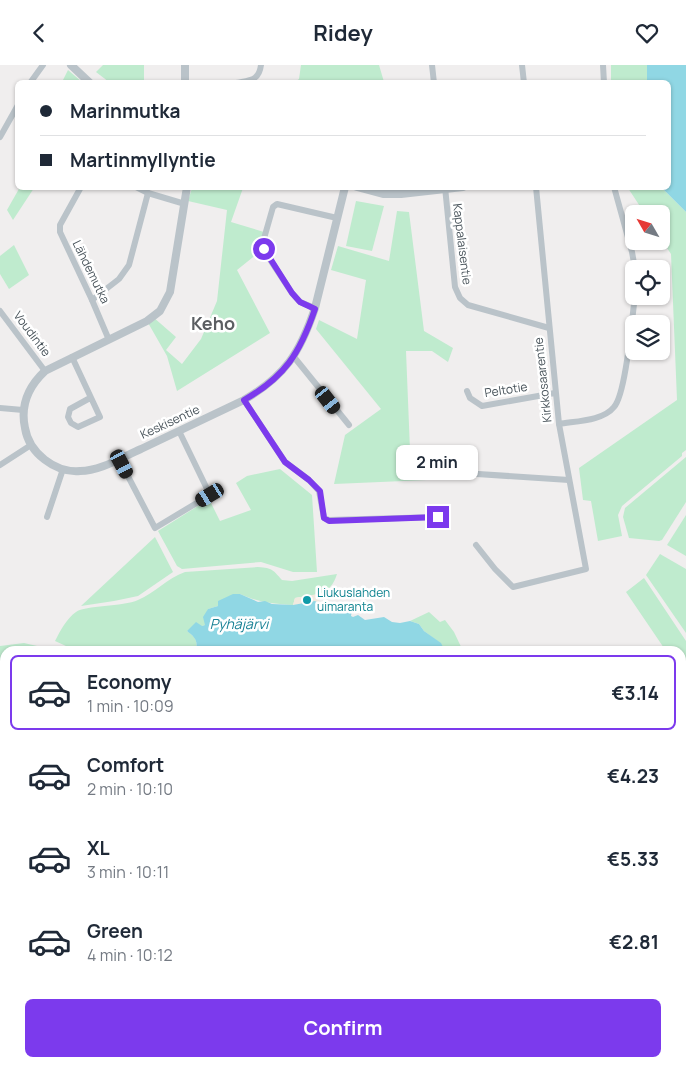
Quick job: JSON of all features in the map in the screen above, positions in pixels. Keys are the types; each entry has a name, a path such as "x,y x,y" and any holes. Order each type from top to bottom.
{"street":[{"path":"32,80 43,65"},
{"path":"71,65 87,80"},
{"path":"185,65 185,80"},
{"path":"246,80 257,77 260,73 261,65"},
{"path":"432,65 434,80"},
{"path":"522,65 524,80"},
{"path":"603,65 604,80"},
{"path":"0,137 15,110"},
{"name":"Lähdemutka","path":"79,190 60,225 60,232 109,340"},
{"path":"142,190 185,204"},
{"path":"0,465 31,445 25,429 23,410 28,393 38,377 45,371 153,317 167,299 173,277 187,190"},
{"name":"Keskisentie","path":"31,445 42,457 63,469 79,472 91,470 119,459 244,400 268,384 294,357 302,343 315,309 344,190"},
{"path":"368,190 383,194 401,195 438,190"},
{"name":"Kappalaisentie","path":"445,190 452,271 455,287 460,298 468,305 549,329"},
{"name":"Kirkkosaarentie","path":"476,545 495,569 514,587 586,569 559,424 536,190"},
{"path":"615,190 633,260"},
{"path":"92,300 119,279 129,265 148,193"},
{"path":"315,309 300,302 292,293 265,252 264,242 273,207 276,204 337,218"},
{"path":"559,424 600,416 614,407 622,392 634,305"},
{"name":"Voudintie","path":"0,311 45,371"},
{"path":"72,357 100,417 78,427 71,423 68,417 70,409 90,398"},
{"path":"294,357 349,425"},
{"name":"Peltotie","path":"467,391 470,398 482,406 555,393"},
{"path":"244,400 285,462 320,491 324,518 329,521 438,517"},
{"path":"0,409 23,410"},
{"path":"119,459 155,528 210,495 179,431"},
{"path":"47,517 63,469"},
{"path":"447,472 569,479"}],"green space":[{"path":"103,65 144,65 144,80 106,80 96,72"},
{"path":"301,65 379,65 383,80 298,80"},
{"path":"611,65 647,65 647,80 611,80"},
{"path":"68,70 80,80 63,80"},
{"path":"18,190 33,190 13,220 7,210"},
{"path":"191,190 242,190 231,222 264,232 262,250 237,270 270,333 177,391 167,356 147,321 153,317 176,337 166,350 182,364 201,339 217,301 227,210 188,201"},
{"path":"629,190 664,190 686,212 686,450 682,453 682,456 622,506 618,515 622,536 598,541 591,501 583,500 579,468 677,400 671,254 668,250 670,250 670,205 639,205"},
{"path":"356,201 384,206 372,251 346,246"},
{"path":"397,211 409,212 424,331 453,348 448,362 432,351 406,351 410,450 427,480 334,484 345,435 381,409 316,329 319,320 357,339 366,280 331,270 338,246 389,261"},
{"path":"14,245 29,275 9,289 0,274 0,256"},
{"path":"686,457 686,502 662,540 629,538 623,517 625,508"},
{"path":"280,469 312,495 317,572 293,572 261,562 182,569 177,566 158,531 209,499 220,521 251,510 236,483 247,476"},
{"path":"686,515 686,556 667,545"},
{"path":"155,537 173,572 138,596 81,606"},
{"path":"660,554 686,569 686,633 646,575"},
{"path":"258,567 272,570 282,580 292,581 337,574 326,591 295,598 293,605 266,602 240,594 218,606 208,609 205,625 187,631 196,639 197,646 66,646 55,641 61,629 76,612 138,600 185,572"},
{"path":"644,578 686,641 686,646 663,646 626,592"},
{"path":"429,612 440,622 445,620 454,632 461,646 442,646 424,631 419,624 410,621"},
{"path":"24,643 37,646 0,646"}],"sand":[{"name":"Liukuslahden uimaranta","path":"318,594 320,604 315,601 293,605 295,598"}],"water":[{"path":"647,65 686,65 686,212 664,190 671,190 671,80 647,80"},
{"name":"Pyhäjärvi","path":"233,594 240,594 258,602 265,601 272,604 293,605 315,601 320,604 324,613 332,612 336,605 339,604 341,609 352,610 351,616 358,615 365,620 384,617 392,622 410,621 419,624 424,631 442,646 197,646 192,635 187,631 196,622 202,626 205,625 203,617 208,609 218,606 218,601"}],"place":[{"name":"Liukuslahden uimaranta","path":"307,600"}],"district":[{"name":"Keho","path":"213,324"}],"route":[{"path":"264,249 292,293 300,302 315,309 309,328 294,357 278,376 244,400 253,416 285,462 320,491 322,513 324,518 329,521 438,517"}]}
